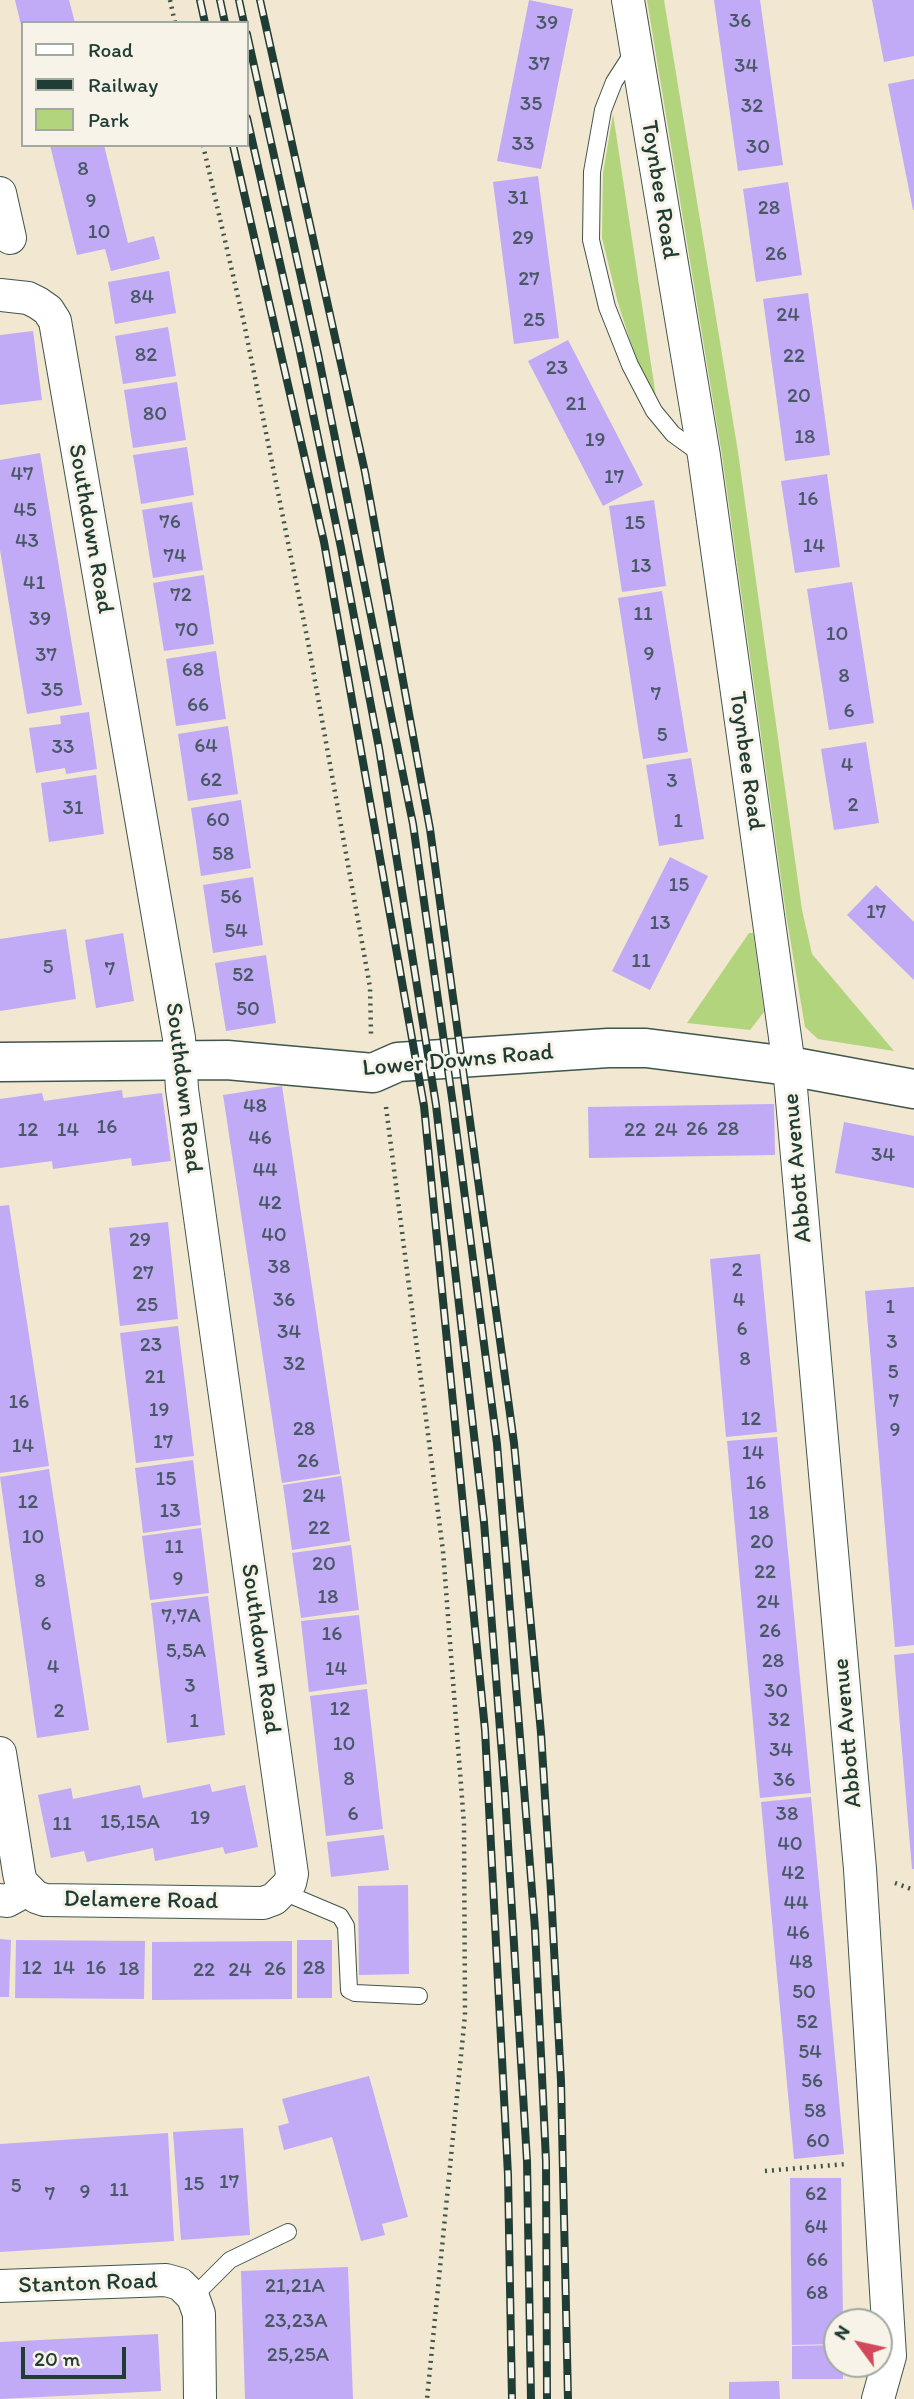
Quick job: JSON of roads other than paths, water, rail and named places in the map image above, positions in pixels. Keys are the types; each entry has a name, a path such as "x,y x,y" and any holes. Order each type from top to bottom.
{"street":[{"name":"Toynbee Road","path":"628,0 704,456 789,1066"},
{"path":"0,193 10,238"},
{"name":"Southdown Road","path":"14,297 48,310 55,321 181,1059 182,1089 292,1874 284,1892"},
{"name":"Lower Downs Road","path":"0,1062 227,1060 373,1073 398,1062 608,1048 646,1048 789,1066 914,1089"},
{"name":"Abbott Avenue","path":"789,1066 860,1869 890,2356 878,2399"},
{"path":"0,1753 19,1873 14,1895"},
{"name":"Delamere Road","path":"14,1895 45,1900 263,1903 284,1892"},
{"name":"Stanton Road","path":"0,2286 166,2280 180,2284 193,2297 199,2314 200,2399"}],"lane":[{"name":"Toynbee Road","path":"636,48 614,82 603,110 592,173 591,240 607,307 629,365 654,411 673,434 704,456"},
{"path":"284,1892 340,1916 346,1926 349,1990 355,1993 419,1996"},
{"path":"193,2297 230,2260 288,2232"}],"railway":[{"path":"200,0 205,21"},
{"path":"220,0 225,21"},
{"path":"239,0 244,21"},
{"path":"260,0 365,472 430,829 514,1443 541,1733 551,1892 561,2081 568,2399"},
{"path":"248,39 318,354 413,824 497,1444 535,1929 546,2161 547,2399"},
{"path":"248,122 341,548 379,748 436,1105 484,1522 505,1794 527,2161 531,2399"},
{"path":"233,147 324,542 424,1106 485,1730 508,2175 512,2399"}]}
